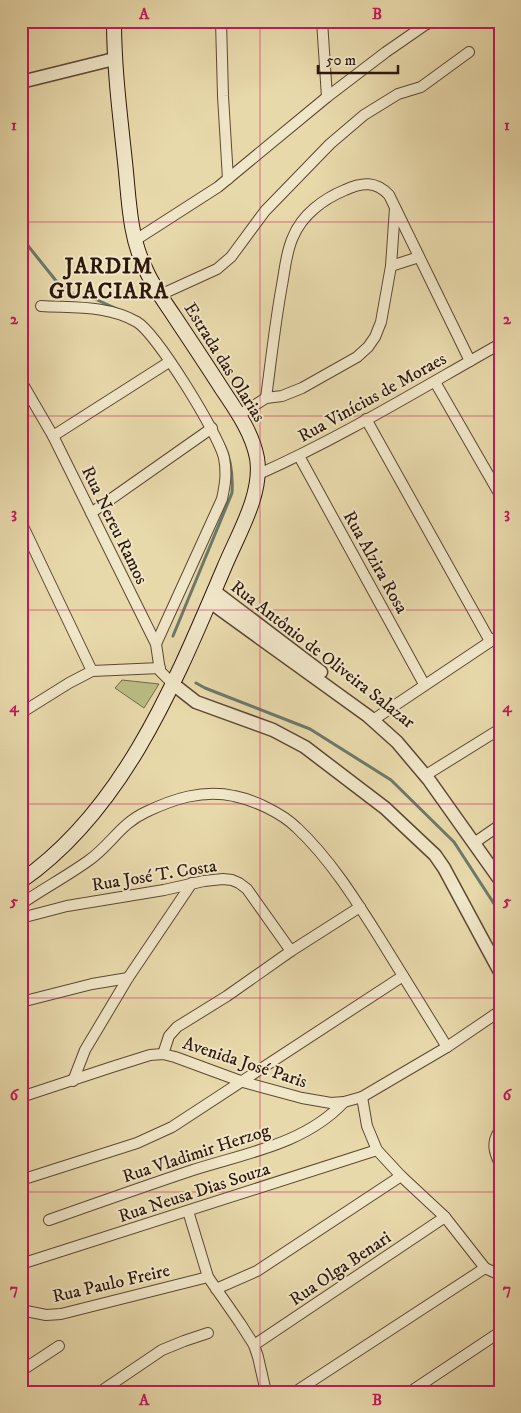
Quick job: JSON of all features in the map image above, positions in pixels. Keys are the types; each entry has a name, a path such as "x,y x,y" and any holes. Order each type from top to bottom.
{"main road":[{"name":"Estrada das Olarias","path":"21,881 56,854 95,811 136,752 173,684 212,596 251,504 259,474 256,455 240,415 160,295 146,272 134,241 114,59 114,21"}],"street":[{"path":"221,21 228,178"},
{"path":"322,21 327,97"},
{"path":"134,241 190,207 386,52 425,25 434,21"},
{"path":"160,295 216,269 231,257 265,210 330,144 364,115 398,94 421,87 469,52"},
{"path":"21,82 114,59"},
{"path":"266,398 276,317 287,256 293,236 316,207 334,194 350,187 365,184 377,185 389,195 470,361"},
{"path":"240,415 266,398 282,396 302,388 357,357 368,347 375,337 381,322 391,266 395,207"},
{"path":"391,266 419,257"},
{"path":"40,306 96,309 122,315 139,323 148,332 169,362 219,441 226,469 226,484 222,499 156,644"},
{"name":"Rua Vinícius de Moraes","path":"259,474 299,456 500,344"},
{"path":"53,436 169,362"},
{"name":"Rua Nereu Ramos","path":"21,381 53,436 156,644 160,668 163,674 173,684"},
{"path":"434,382 500,495"},
{"path":"366,419 490,641"},
{"path":"91,513 212,428"},
{"name":"Rua Alzira Rosa","path":"299,456 424,684"},
{"path":"21,522 92,671"},
{"name":"Rua Antônio de Oliveira Salazar","path":"212,596 414,748 429,773 478,841 500,880"},
{"path":"376,718 424,684 500,635"},
{"path":"21,713 92,671 160,668"},
{"path":"173,684 196,702 273,730 305,747 385,808 434,854 444,868 500,972"},
{"path":"429,773 500,729"},
{"path":"21,904 88,861 132,819 170,802 199,794 234,796 253,801 273,811 296,827 325,859 360,907 447,1047"},
{"path":"478,841 500,825"},
{"name":"Rua Antônio de Oliveira Salazar","path":"478,841 500,864"},
{"name":"Rua José T. Costa","path":"21,918 67,906 223,879 239,882 255,899 290,950"},
{"path":"73,1081 85,1050 128,978 192,883"},
{"path":"163,1054 169,1036 178,1027 226,996 290,950 360,907"},
{"path":"21,1180 155,1136 172,1127 403,976"},
{"path":"21,1002 92,984 128,978"},
{"name":"Avenida José Paris","path":"21,1098 150,1055 163,1054 243,1082 317,1101 344,1102 362,1097 447,1047 500,1011"},
{"path":"362,1097 367,1126 378,1150 401,1176 445,1217 485,1268 500,1275"},
{"name":"Rua Vladimir Herzog","path":"49,1220 194,1170 239,1158 298,1136 326,1119 344,1102"},
{"path":"500,1130 494,1142 494,1150 500,1164"},
{"name":"Rua Neusa Dias Souza","path":"21,1264 378,1150"},
{"path":"216,1289 257,1271 401,1176"},
{"path":"188,1211 208,1277 254,1346 261,1365 266,1392"},
{"name":"Rua Olga Benari","path":"254,1346 445,1217"},
{"path":"295,1392 485,1268"},
{"name":"Rua Paulo Freire","path":"21,1310 46,1315 61,1314 208,1277"},
{"path":"410,1392 500,1332"},
{"path":"100,1392 162,1350 184,1340 208,1333"},
{"path":"21,1371 58,1346"}],"green space":[{"path":"122,680 159,684 144,708 115,688"}],"waterway":[{"path":"21,237 57,282 74,295 95,299 124,312"},
{"path":"173,636 232,493 231,469 224,445"},
{"path":"196,683 310,729 391,780 454,842 500,913"}],"district":[{"name":"JARDIM GUACIARA","path":"109,278"}]}
